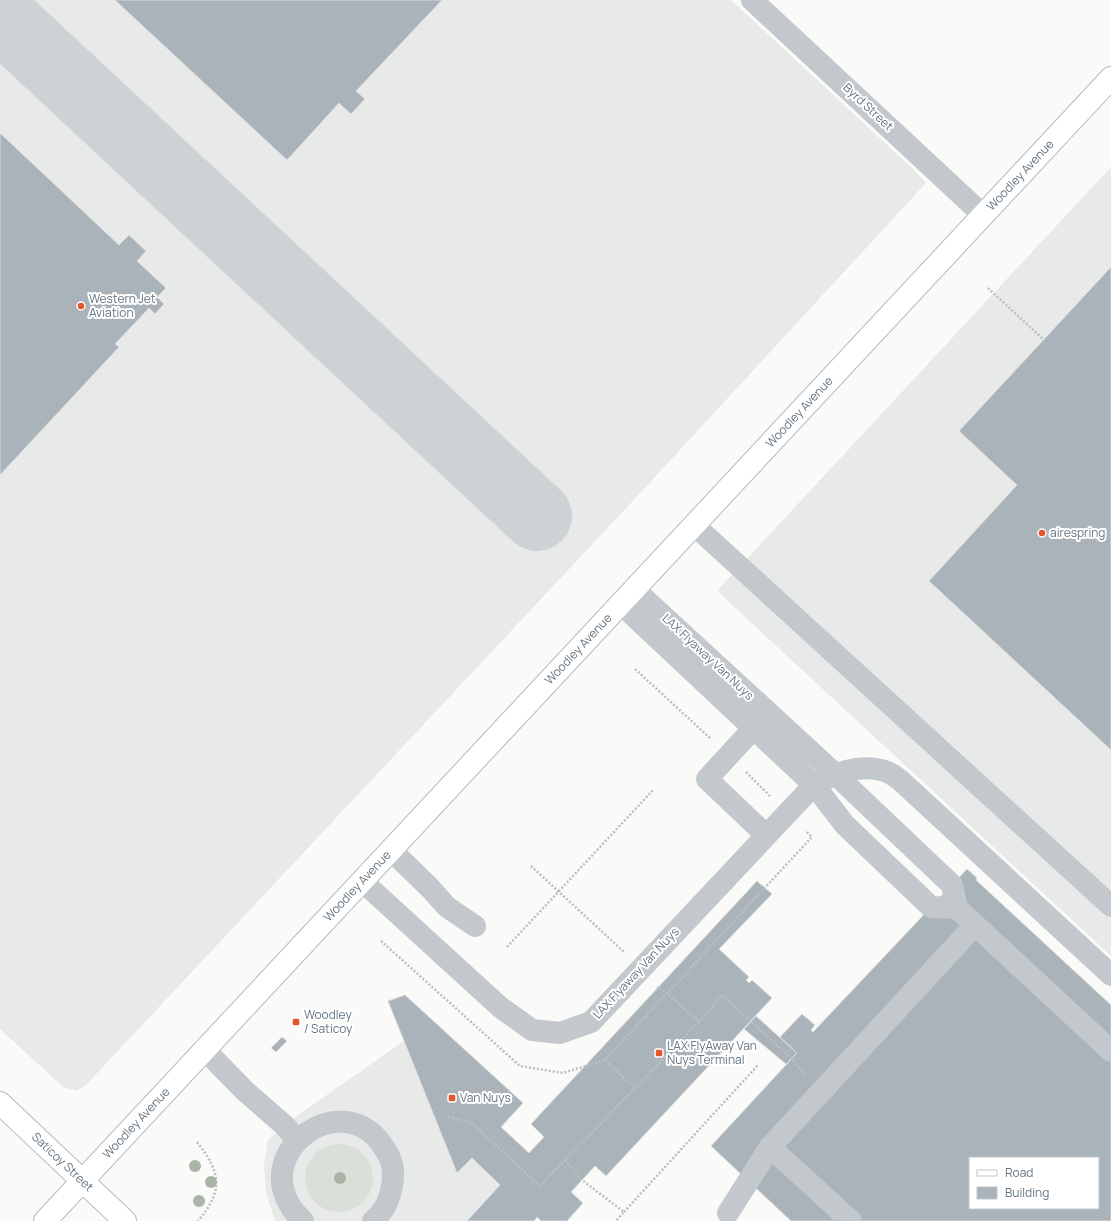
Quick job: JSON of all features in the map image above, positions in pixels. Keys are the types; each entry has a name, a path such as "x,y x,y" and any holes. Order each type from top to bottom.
{"main road":[{"name":"Woodley Avenue","path":"45,1221 1111,78"},
{"name":"Saticoy Street","path":"0,1103 125,1221"}],"street":[{"name":"Byrd Street","path":"752,0 984,215"},
{"path":"694,525 1111,906"},
{"name":"LAX Flyaway Van Nuys","path":"628,596 768,712 952,884 957,908 931,907 845,825 814,785 753,728 628,596"},
{"path":"766,835 707,779 768,712"},
{"path":"835,774 864,768 883,770 900,780 1111,975"},
{"name":"LAX Flyaway Van Nuys","path":"362,881 500,1007 532,1030 560,1033 591,1022 814,785 835,774"},
{"path":"391,850 447,907 475,926"},
{"path":"957,908 1111,1051"},
{"path":"728,1213 770,1147 975,925"},
{"path":"204,1049 245,1091 284,1125 297,1140"},
{"path":"303,1221 290,1207 284,1190 282,1172 287,1155 297,1140 310,1129 327,1123 345,1122 362,1127 376,1138 387,1152 393,1168 393,1188 387,1206 373,1221"},
{"path":"770,1147 850,1221"}],"path":[{"path":"988,288 1044,340"},
{"path":"507,947 654,790"},
{"path":"699,1022 722,995 792,1059 797,1068 821,1092"},
{"path":"605,1060 634,1088"},
{"path":"616,1221 758,1065"},
{"path":"197,1142 209,1158 216,1175 216,1192 210,1207 198,1221"},
{"path":"565,1160 582,1180 624,1212"}],"shaded area":[{"path":"0,0 731,0 912,168 926,183 630,504 86,1085 76,1091 63,1087 0,1029"},
{"path":"1111,167 1111,956 717,591"},
{"path":"404,1041 457,1173 472,1158 500,1185 467,1221 275,1221 266,1192 264,1165 268,1140 284,1125"},
{"path":"332,1144 346,1144 358,1150 367,1159 373,1171 371,1191 363,1202 352,1210 346,1212 332,1212 326,1210 315,1202 307,1191 305,1185 305,1171 307,1165 315,1154 326,1146"}],"building":[{"path":"115,0 442,0 356,91 365,99 351,114 339,103 287,160"},
{"name":"Western Jet Aviation","path":"0,133 119,245 129,235 146,251 137,261 166,288 157,297 164,304 155,314 149,308 115,344 119,347 0,475"},
{"name":"airespring","path":"1111,267 1111,750 929,581 1017,485 959,431"},
{"path":"967,869 977,878 976,880 1111,1005 1111,1221 791,1221 711,1146 797,1053 780,1037 802,1014 815,1025 811,1030 813,1032"},
{"name":"LAX FlyAway Van Nuys Terminal","path":"757,881 772,894 719,949 749,977 746,980 749,983 752,980 772,998 606,1176 595,1166 571,1192 583,1203 567,1221 541,1221 537,1217 534,1221 467,1221 500,1185 472,1158 457,1173 388,1001 405,995 523,1103 501,1127 529,1153 544,1137 531,1124"},
{"path":"756,1016 797,1053 786,1064 744,1029"},
{"path":"282,1037 287,1041 276,1052 271,1048"}],"taxiway":[{"path":"0,16 537,516"}],"place":[{"name":"Western Jet Aviation","path":"81,306"},
{"name":"airespring","path":"1042,533"},
{"name":"Woodley / Saticoy","path":"296,1022"},
{"name":"LAX FlyAway Van Nuys Terminal","path":"659,1053"},
{"name":"Van Nuys","path":"452,1098"}]}
